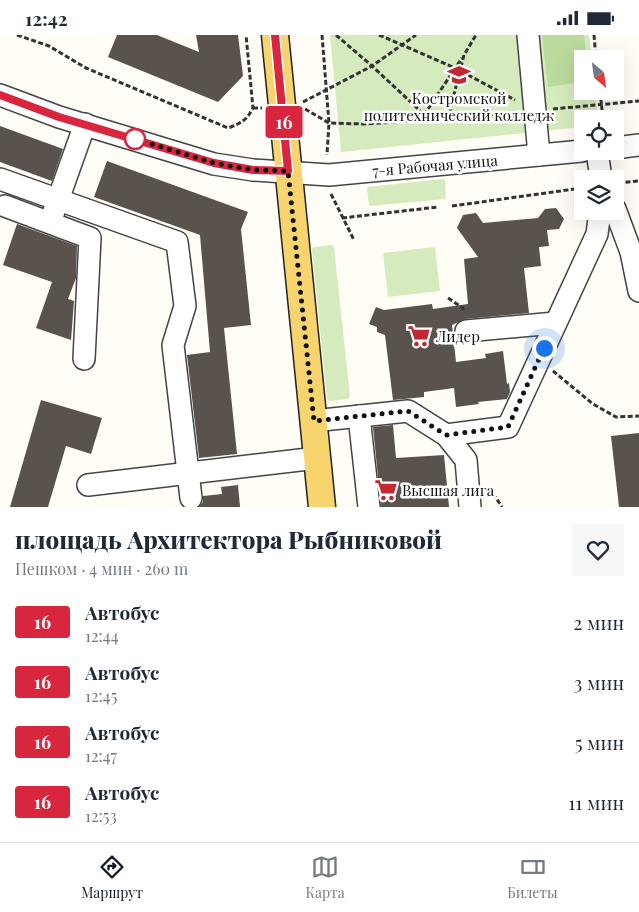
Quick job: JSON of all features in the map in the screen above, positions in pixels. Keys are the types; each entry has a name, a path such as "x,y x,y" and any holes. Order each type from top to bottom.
{"main road":[{"path":"275,35 322,507"}],"street":[{"path":"528,35 539,155"},
{"name":"7-я Рабочая улица","path":"0,95 85,125 214,163 253,170 329,175 574,152"},
{"path":"50,222 85,125"},
{"path":"624,147 639,145"},
{"path":"0,179 177,242 185,305 173,345 190,498"},
{"path":"5,206 90,238 84,359"},
{"path":"446,435 508,427 596,234 598,220"},
{"path":"619,220 638,278"},
{"path":"466,331 555,323"},
{"path":"314,421 408,411 446,435 466,460 470,507"},
{"path":"359,416 369,507"},
{"path":"88,485 318,458"}],"path":[{"path":"17,35 50,46 86,68 228,128 242,123 249,116 253,108 246,35"},
{"path":"322,35 329,123 327,152 331,196 354,240"},
{"path":"336,35 429,120"},
{"path":"379,35 455,67 535,111"},
{"path":"416,35 372,66 298,105 329,123 364,124 639,101"},
{"path":"424,115 476,35"},
{"path":"594,35 595,50"},
{"path":"448,118 464,55"},
{"path":"601,100 602,110"},
{"path":"253,108 282,106"},
{"path":"624,183 639,181"},
{"path":"452,206 574,189"},
{"path":"342,218 438,207"},
{"path":"539,360 593,404 616,417 639,416"}],"green space":[{"name":"Костромской политехнический колледж","path":"330,35 589,35 591,50 574,50 574,100 596,100 597,110 574,110 574,128 341,152"},
{"path":"542,35 584,35 586,50 574,50 574,83 548,87"},
{"path":"445,180 445,199 369,205 368,187"},
{"path":"332,245 334,247 350,396 348,399 329,401 327,399 312,249 314,247"},
{"path":"435,247 440,291 388,297 383,253"}],"building":[{"path":"117,35 157,35 199,52 196,35 238,35 243,76 218,102 108,57"},
{"path":"0,126 63,149 52,181 0,162"},
{"path":"107,161 248,212 241,229 251,325 224,328 237,454 199,458 187,355 210,352 200,235 94,197"},
{"path":"556,208 564,219 559,229 547,230 549,246 539,247 541,266 524,268 529,313 465,319 452,325 456,362 486,358 485,354 503,351 507,384 509,383 510,392 507,399 478,402 479,404 456,407 454,388 424,392 424,397 393,400 385,335 377,332 377,327 369,324 376,307 384,310 432,304 433,309 468,304 464,259 478,257 457,228 463,215 476,213 483,223 538,218 545,209"},
{"path":"17,224 77,246 76,278 68,299 74,301 71,340 36,328 52,282 3,265"},
{"path":"41,400 102,418 91,454 66,446 48,507 10,507"},
{"path":"393,425 396,458 444,455 449,507 381,507 373,427"},
{"path":"639,433 639,507 619,507 611,436"},
{"path":"238,485 240,507 199,507 203,502 203,496 222,494 221,487"}],"bus line":[{"name":"16","path":"0,95 59,117 214,163 253,170 288,171 275,35"}],"place":[{"name":"Костромской политехнический колледж","path":"459,75"},
{"name":"Лидер","path":"419,336"},
{"name":"Высшая лига","path":"386,490"}],"route":[{"path":"135,139 214,163 253,170 288,171 314,421 408,411 446,435 508,427 544,348"}]}
